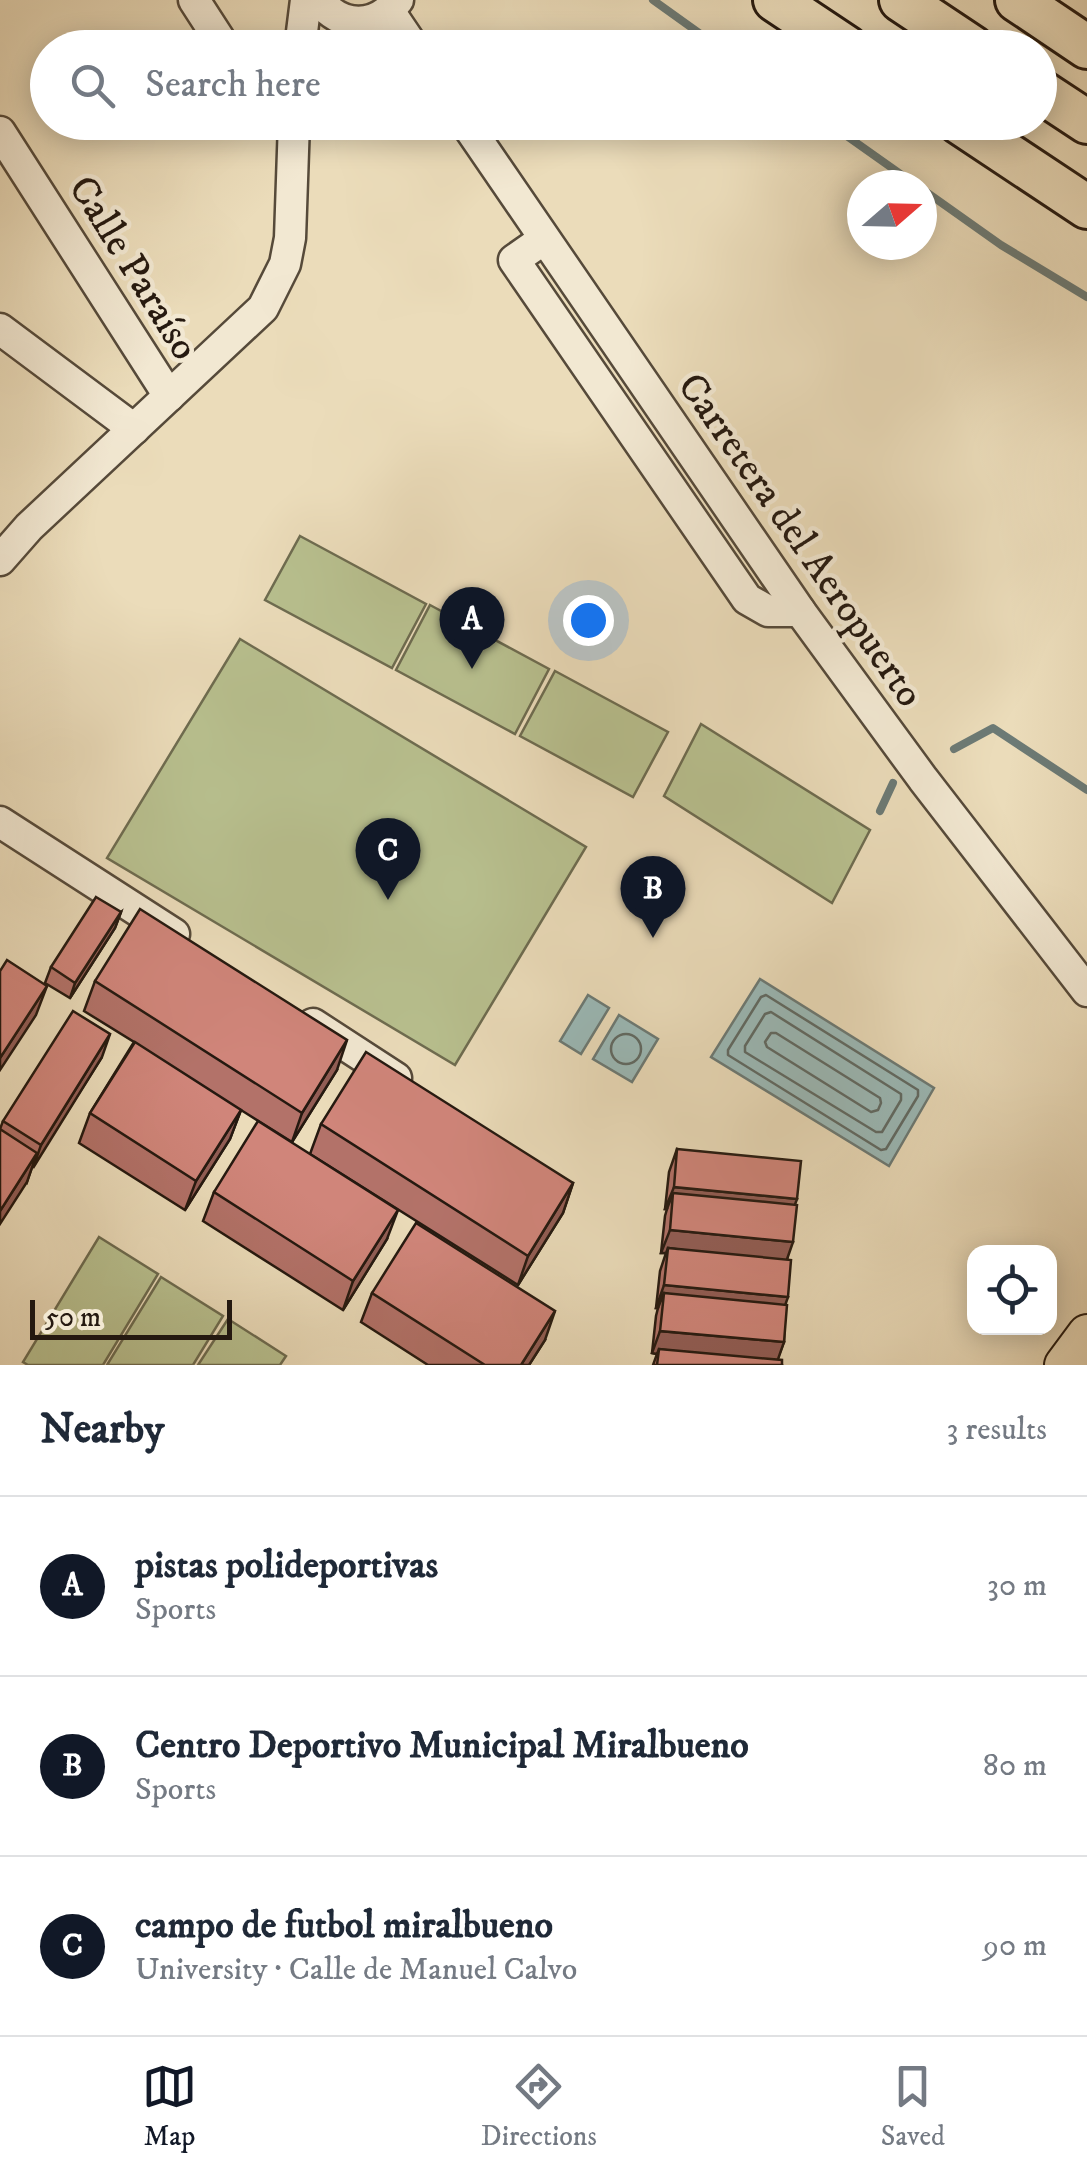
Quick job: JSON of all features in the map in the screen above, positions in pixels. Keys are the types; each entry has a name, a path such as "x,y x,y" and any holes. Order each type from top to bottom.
{"highway":[{"path":"775,0 819,30"},
{"path":"901,0 946,30"},
{"path":"1017,0 1087,46"},
{"path":"1057,102 1087,122"},
{"path":"987,140 1087,207"}],"main road":[{"path":"1064,1365 1087,1334"}],"street":[{"path":"194,0 213,30"},
{"path":"304,30 306,0"},
{"path":"319,0 328,12 343,20 368,22 394,6 405,30"},
{"path":"326,30 343,20"},
{"name":"Calle Paraíso","path":"0,132 169,396"},
{"path":"1,558 29,527 263,308 278,282 290,238 293,140"},
{"name":"Carretera del Aeropuerto","path":"477,140 800,611 1087,992"},
{"path":"0,329 134,429"},
{"path":"0,822 202,952"},
{"path":"286,1006 420,1093"}],"green space":[{"path":"300,536 426,604 392,668 265,600"},
{"path":"430,605 549,669 515,734 396,670"},
{"path":"240,639 586,847 455,1065 107,858"},
{"path":"555,671 668,732 633,797 520,736"},
{"path":"701,724 870,830 832,903 664,796"},
{"path":"99,1237 158,1274 103,1365 28,1365 23,1362"},
{"path":"161,1277 223,1316 193,1365 107,1365"},
{"path":"228,1319 286,1356 280,1365 198,1365"}],"water":[{"path":"760,979 934,1088 889,1166 711,1057"},
{"path":"588,995 609,1008 581,1054 560,1041"},
{"path":"619,1015 658,1039 632,1082 593,1059"}],"building":[{"path":"96,897 121,912 75,983 51,967"},
{"path":"140,909 347,1040 302,1113 95,981"},
{"path":"7,960 47,986 0,1058 0,971"},
{"path":"73,1011 110,1034 41,1145 3,1121"},
{"path":"135,1042 241,1110 196,1181 90,1113"},
{"path":"366,1052 573,1183 528,1256 321,1124"},
{"path":"258,1121 398,1210 353,1281 214,1192"},
{"path":"0,1129 37,1153 0,1211"},
{"path":"677,1149 801,1161 797,1199 674,1187"},
{"path":"673,1193 797,1205 793,1242 670,1230"},
{"path":"416,1223 555,1311 521,1365 485,1365 372,1293"},
{"path":"668,1248 791,1260 788,1297 664,1285"},
{"path":"664,1293 787,1305 784,1342 660,1331"},
{"path":"659,1349 782,1360 782,1365 657,1365"}],"waterway":[{"path":"653,0 695,30"},
{"path":"852,140 895,170"},
{"path":"937,200 1001,245 1087,297"},
{"path":"954,749 993,728 1087,790"},
{"path":"880,811 893,783"}],"place":[{"name":"pistas polideportivas","path":"472,669"},
{"name":"campo de futbol miralbueno","path":"388,900"},
{"name":"Centro Deportivo Municipal Miralbueno","path":"653,938"}]}
